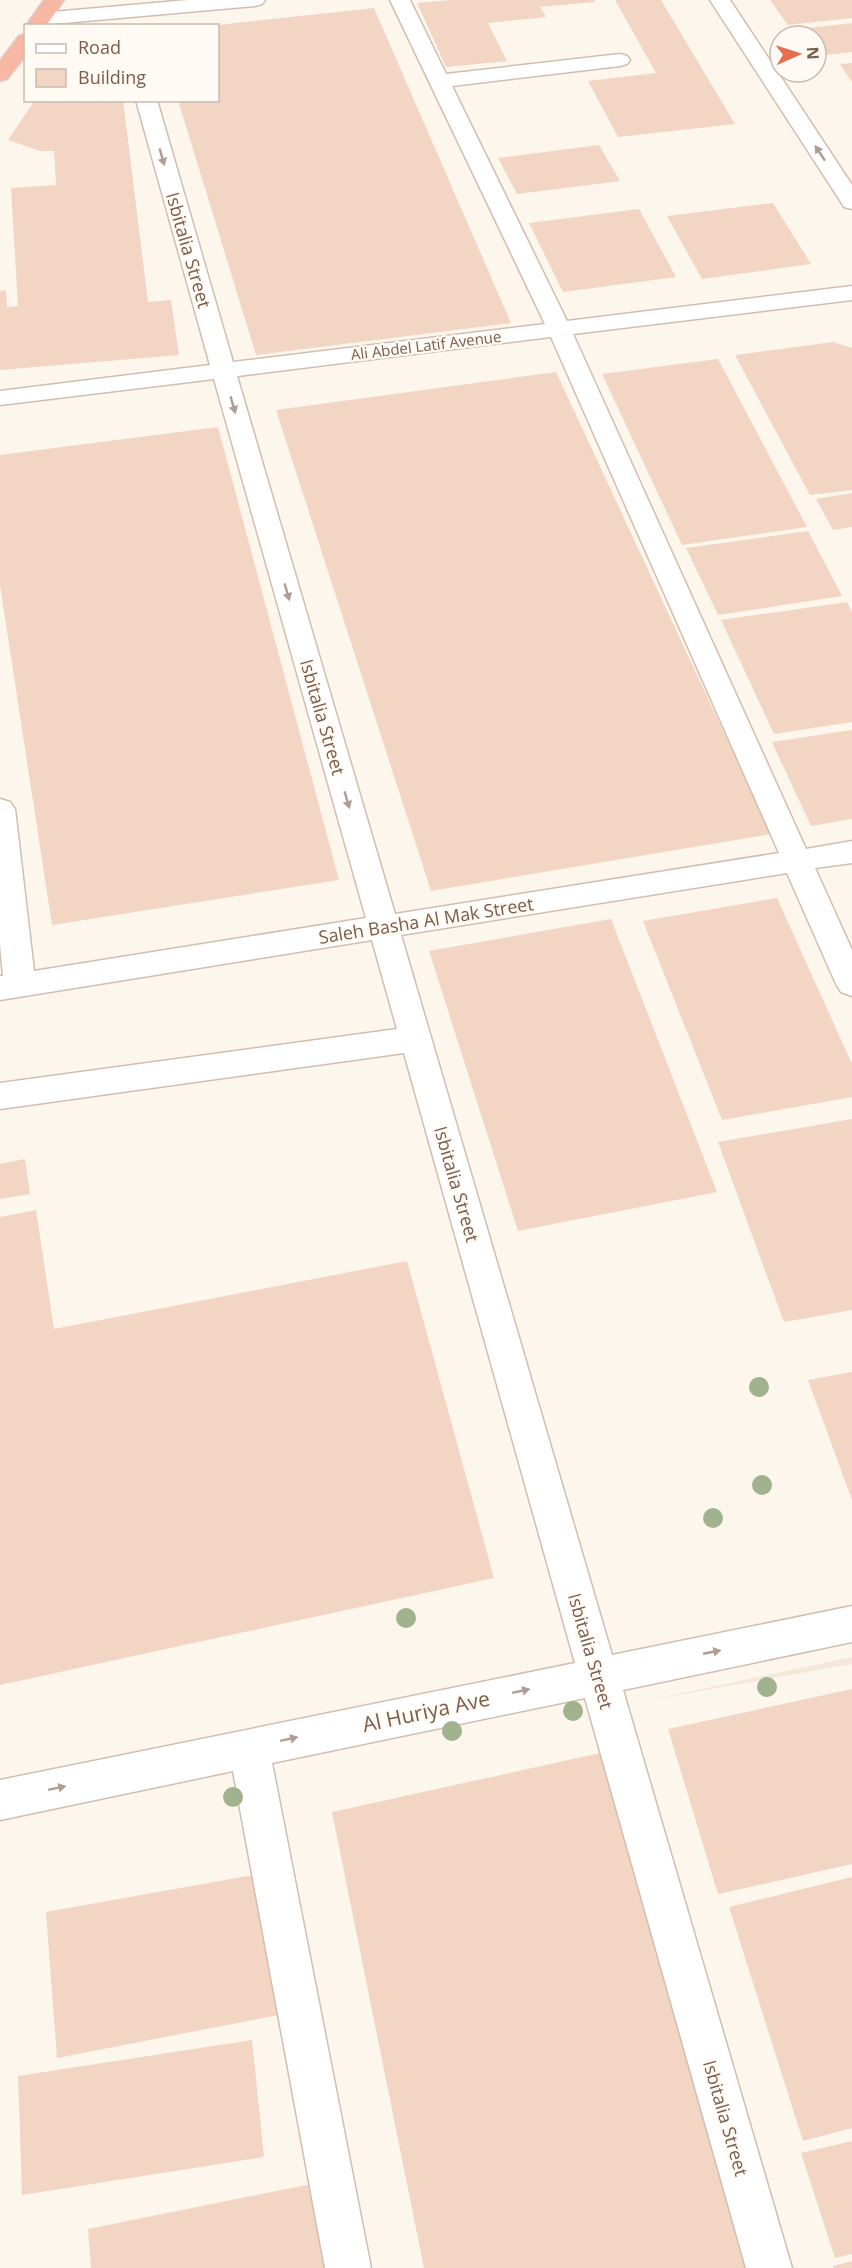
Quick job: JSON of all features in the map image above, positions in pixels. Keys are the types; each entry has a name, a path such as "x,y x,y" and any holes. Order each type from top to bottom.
{"highway":[{"path":"39,22 54,0"},
{"path":"0,75 24,43"}],"street":[{"path":"39,22 122,19 255,0"},
{"path":"400,0 559,329 799,861 852,984"},
{"path":"720,0 852,202"},
{"path":"439,81 620,60"},
{"name":"Isbitalia Street","path":"147,102 769,2268"},
{"name":"Ali Abdel Latif Avenue","path":"0,398 852,293"},
{"path":"0,808 10,986"},
{"name":"Saleh Basha Al Mak Street","path":"10,986 852,852"},
{"path":"0,1096 416,1039"},
{"name":"Al Huriya Ave","path":"0,1800 852,1624"},
{"path":"249,1748 348,2268"}],"shaded area":[{"path":"852,1657 852,1664 650,1700"}],"building":[{"path":"449,0 595,0 595,2 540,7 546,17 488,23 507,61 446,67 417,3"},
{"path":"615,0 661,0 735,124 618,137 588,81 656,73"},
{"path":"770,0 852,0 852,18 787,24"},
{"path":"374,8 511,323 256,355 179,102 219,102 219,25"},
{"path":"852,23 852,52 828,55 828,26"},
{"path":"852,63 852,82 840,64"},
{"path":"34,102 123,102 148,302 171,300 179,355 0,370 0,291 6,290 7,307 18,306 11,188 56,185 54,151 40,151 8,140"},
{"path":"599,145 620,181 517,194 498,158"},
{"path":"773,203 811,264 702,279 667,216"},
{"path":"639,209 676,277 563,292 529,223"},
{"path":"833,342 852,348 852,490 810,495 735,355"},
{"path":"718,359 807,527 682,545 602,374"},
{"path":"556,372 771,834 431,891 276,410"},
{"path":"218,427 339,880 52,925 0,585 0,455"},
{"path":"852,493 852,527 833,530 816,499"},
{"path":"808,531 842,596 718,615 686,548"},
{"path":"847,602 852,612 852,722 774,734 721,620"},
{"path":"852,730 852,819 811,826 772,742"},
{"path":"777,898 852,1064 852,1097 722,1120 643,921"},
{"path":"611,919 717,1192 518,1231 429,951"},
{"path":"852,1119 852,1310 784,1322 718,1142"},
{"path":"25,1159 30,1194 0,1199 0,1164"},
{"path":"36,1210 54,1329 407,1261 494,1578 0,1685 0,1217"},
{"path":"852,1372 852,1500 808,1380"},
{"path":"852,1689 852,1864 718,1894 668,1729"},
{"path":"605,1752 752,2268 424,2268 332,1812"},
{"path":"270,1872 289,2013 57,2058 46,1912"},
{"path":"852,1877 852,2128 803,2141 729,1907"},
{"path":"252,2040 264,2157 22,2195 18,2076"},
{"path":"852,2141 852,2254 835,2258 801,2153"},
{"path":"316,2183 328,2268 91,2268 88,2229"},
{"path":"852,2261 852,2268 833,2268 833,2266"}]}
